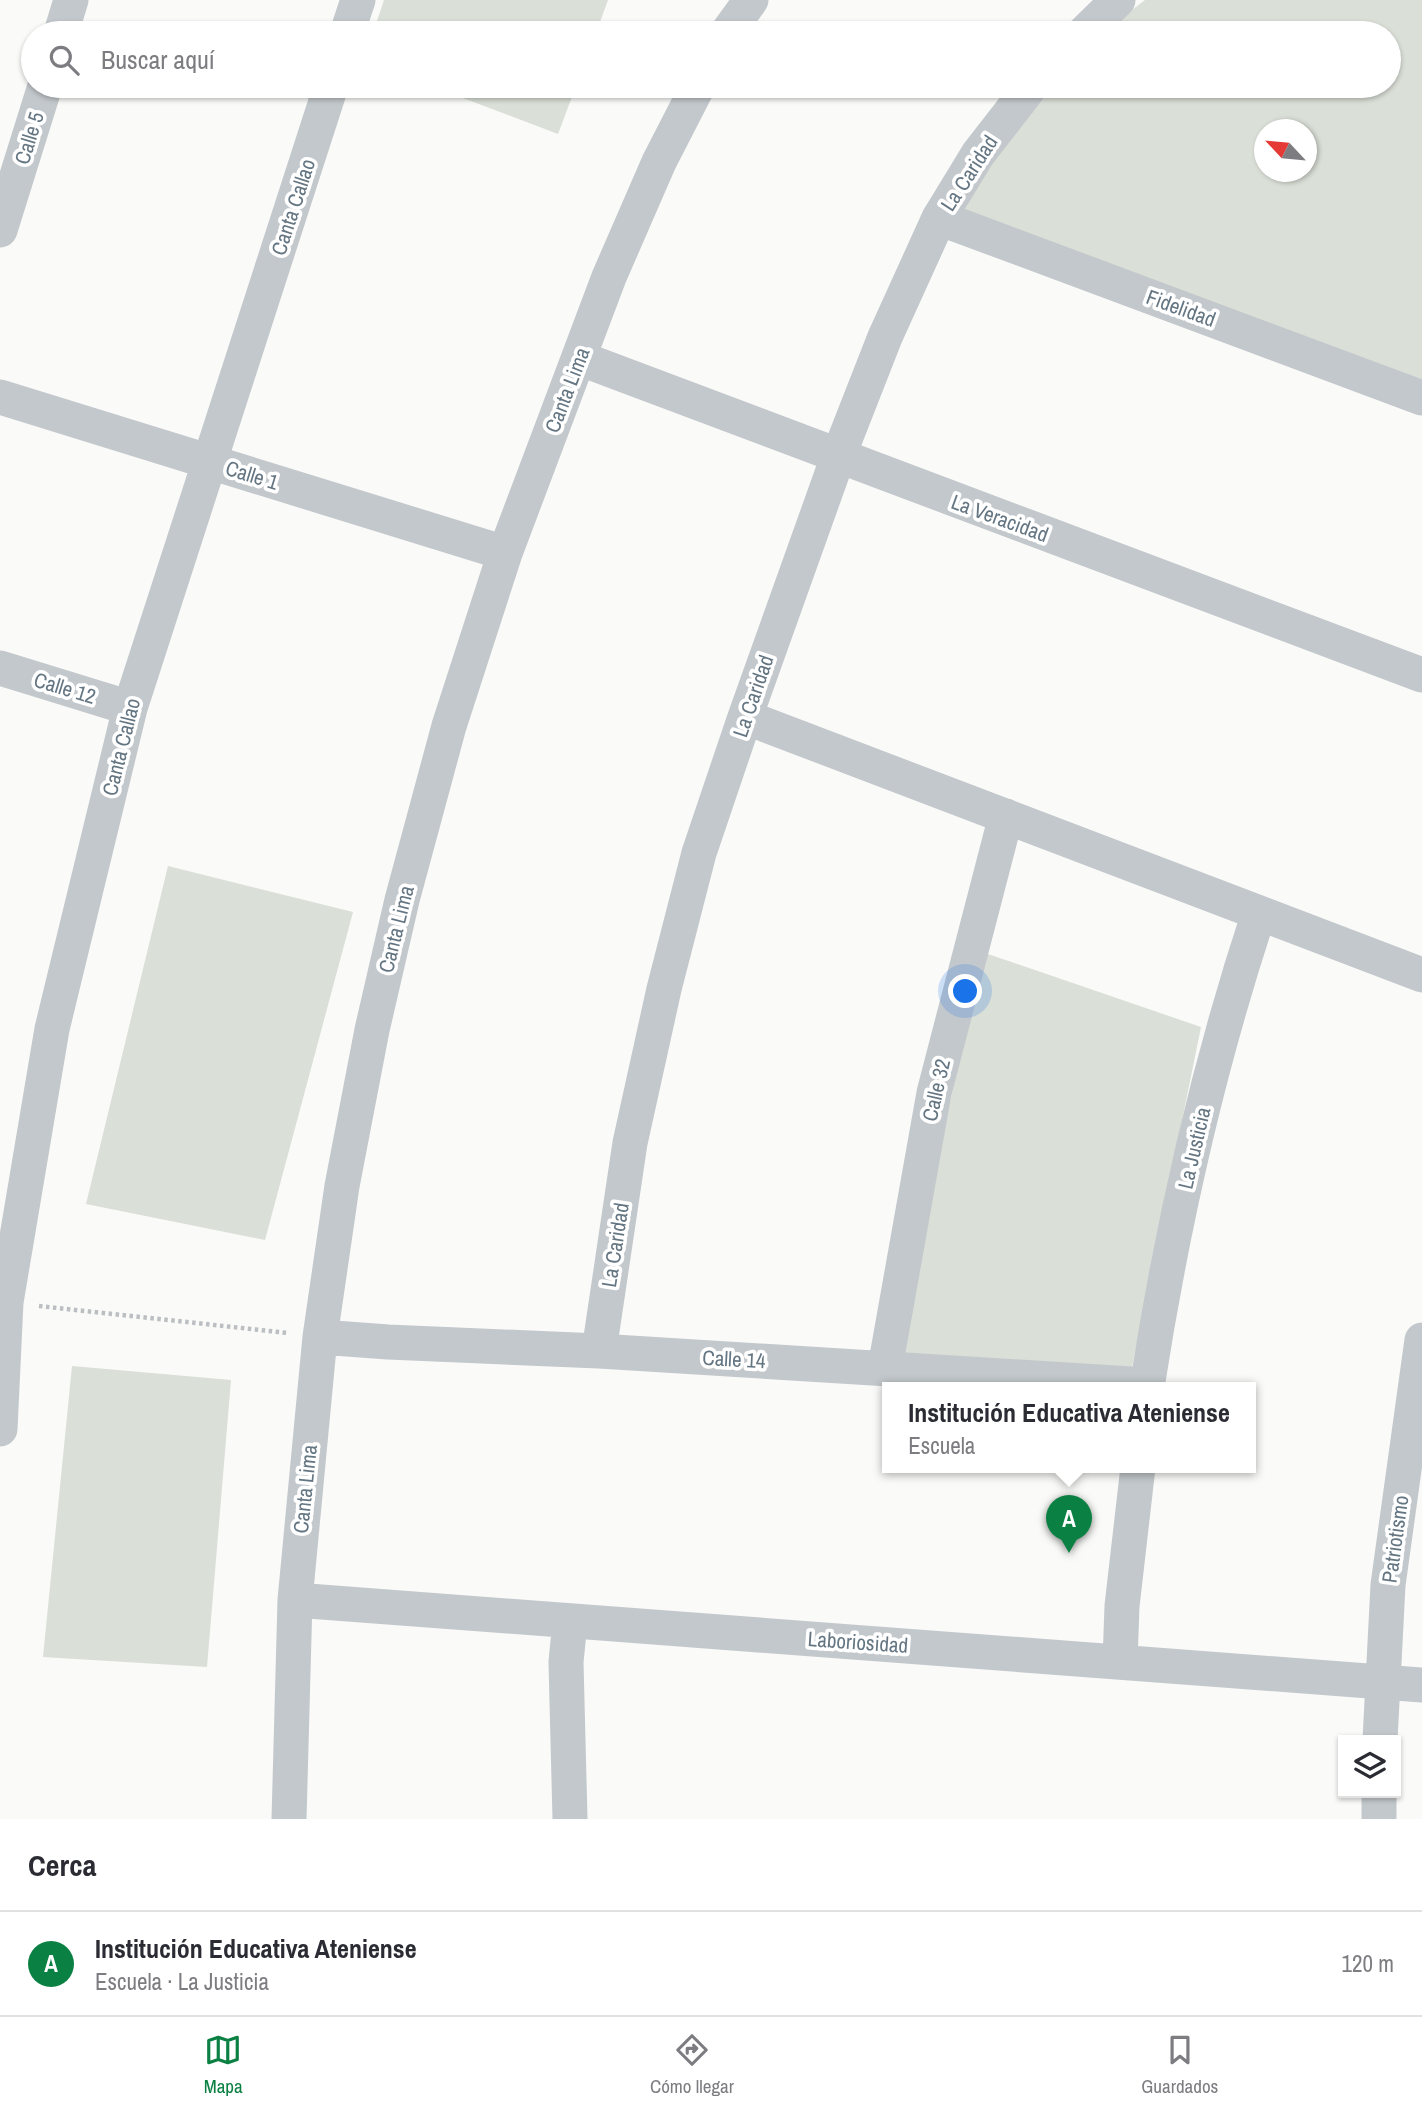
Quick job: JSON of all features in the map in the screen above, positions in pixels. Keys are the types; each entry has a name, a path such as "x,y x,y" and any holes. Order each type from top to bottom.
{"street":[{"path":"65,21 71,0"},
{"path":"351,21 358,0"},
{"path":"736,21 751,0"},
{"path":"1096,21 1118,0"},
{"name":"Calle 5","path":"0,230 14,138 39,98"},
{"name":"Canta Callao","path":"0,1429 3,1302 51,1029 130,708 327,98"},
{"name":"Canta Lima","path":"289,1819 295,1600 320,1337 342,1186 372,1030 402,900 449,726 505,553 609,277 659,162 692,98"},
{"name":"La Caridad","path":"599,1351 630,1143 664,989 699,853 838,457 884,337 939,219 978,155 1022,98"},
{"name":"Fidelidad","path":"939,219 1422,398"},
{"name":"La Veracidad","path":"579,358 1422,675"},
{"name":"Calle 1","path":"0,397 505,553"},
{"name":"Calle 12","path":"0,668 130,708"},
{"path":"745,717 1422,975"},
{"name":"Calle 32","path":"885,1368 934,1093 1006,816"},
{"name":"La Justicia","path":"1148,1382 1177,1221 1213,1065 1259,913"},
{"name":"Calle 14","path":"320,1337 599,1351 1089,1382"},
{"name":"Patriotismo","path":"1380,1735 1388,1585 1422,1340"},
{"path":"1120,1662 1122,1606 1137,1473"},
{"name":"Laboriosidad","path":"295,1600 1422,1685"},
{"path":"570,1621 566,1662 570,1819"},
{"path":"1379,1798 1379,1819"}],"path":[{"path":"3,1302 320,1337"}],"shaded area":[{"path":"384,0 608,0 600,21 377,21"},
{"path":"1145,0 1422,0 1422,382 964,211 986,167 1044,98 1401,98 1401,21 1118,21"},
{"path":"463,98 572,98 558,134"},
{"path":"168,866 353,912 265,1240 86,1204"},
{"path":"985,953 1201,1027 1131,1372 900,1358 942,1136"},
{"path":"72,1366 231,1380 207,1667 43,1657"}],"place":[{"name":"Institución Educativa Ateniense","path":"1069,1553"}]}
